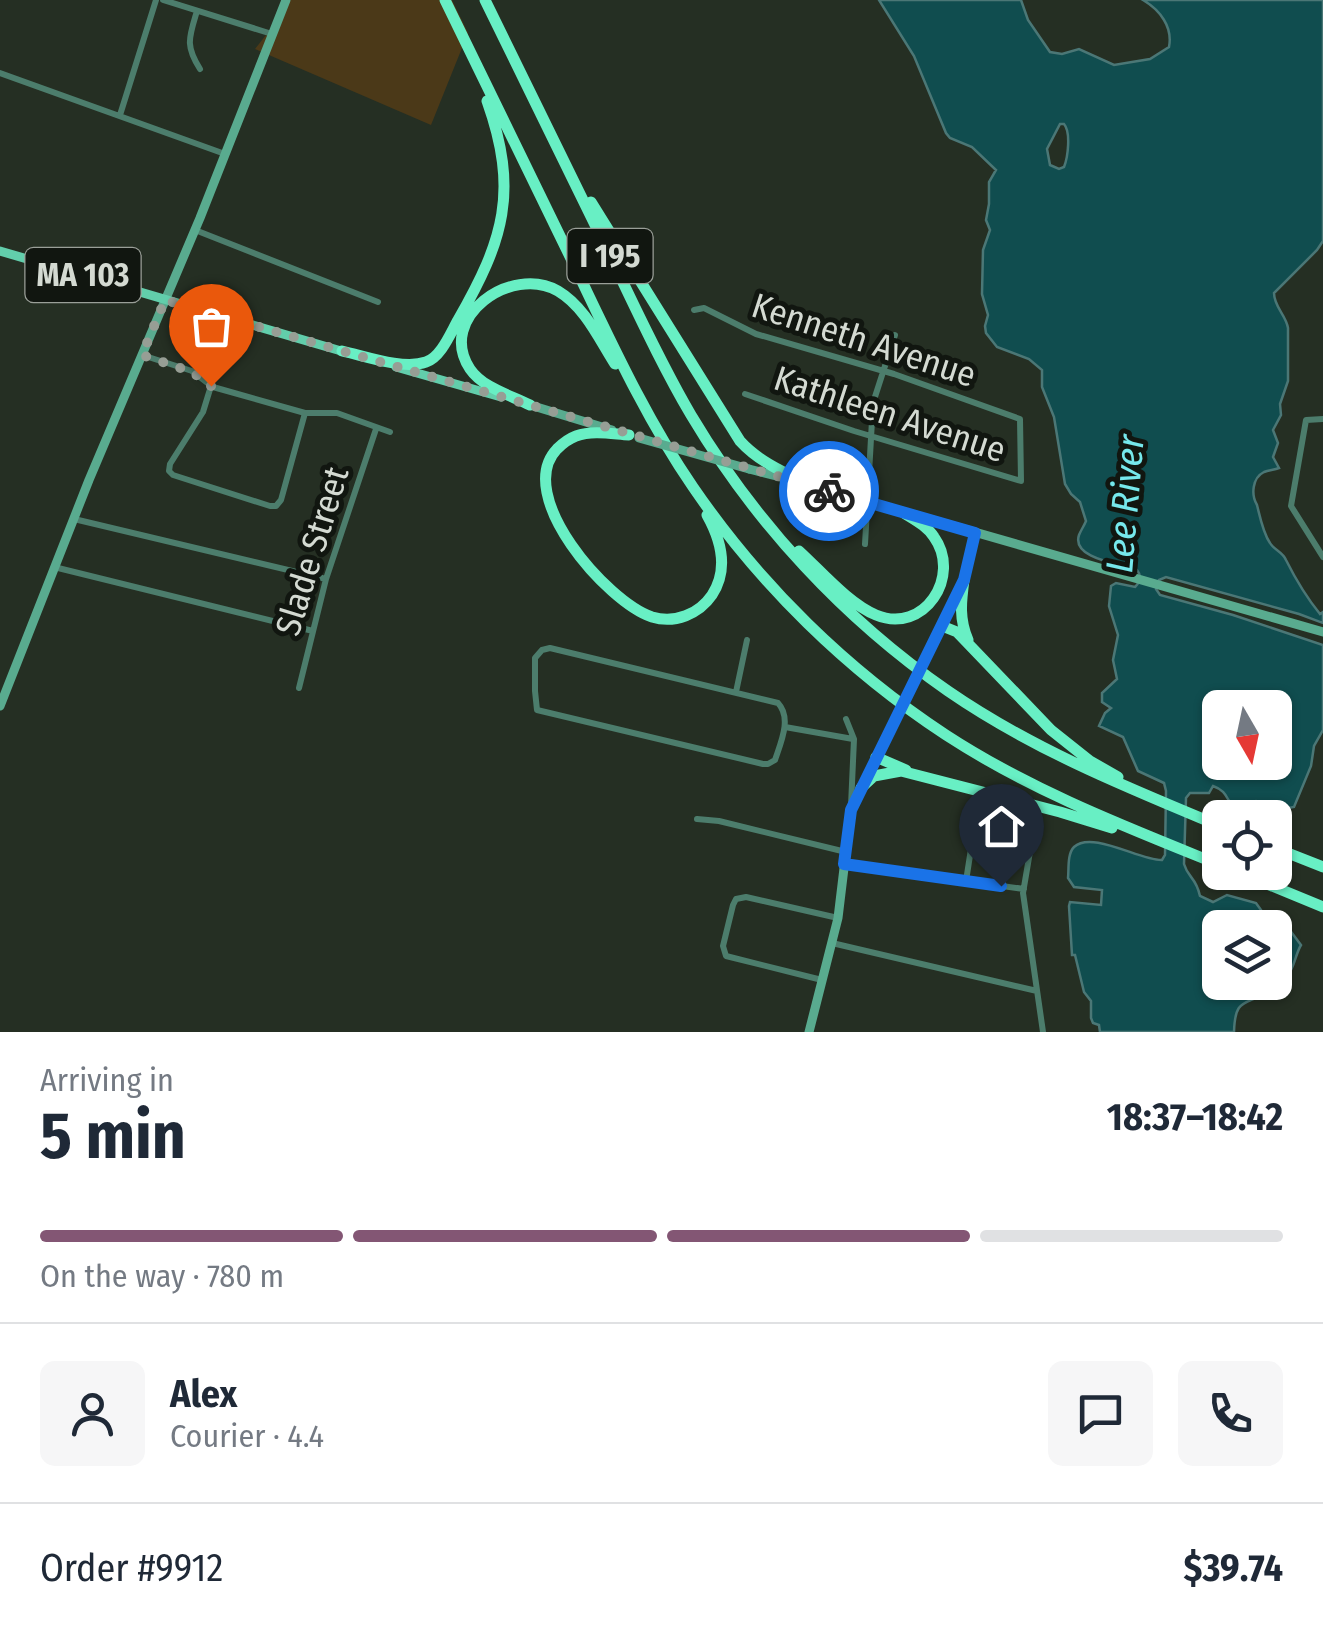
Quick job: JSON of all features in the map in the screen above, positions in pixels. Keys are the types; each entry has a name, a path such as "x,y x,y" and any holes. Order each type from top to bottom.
{"highway":[{"name":"I 195","path":"445,0 648,414 724,528 771,585 830,645 895,699 956,741 1077,806 1202,858"},
{"name":"I 195","path":"486,0 671,380 714,452 790,552 881,640 982,714 1074,764 1202,818"},
{"path":"342,351 401,364 421,363 437,356 495,248 505,195 503,161 467,45"},
{"path":"551,134 733,431 756,456 810,485"},
{"path":"530,405 478,377 466,359 463,339 467,321 484,299 502,289 533,283 551,287 576,304 648,414"},
{"path":"634,436 593,433 566,441 549,461 544,488 552,511 584,561 631,606 660,619 682,617 700,609 716,589 722,573 716,532 681,468"},
{"path":"750,503 863,607 875,615 895,618 913,615 930,605 941,587 944,567 942,550 933,534 904,513"},
{"path":"964,580 962,624 976,651"},
{"path":"942,626 958,632 1052,730 1090,760 1156,800"},
{"path":"876,757 929,778"},
{"path":"861,788 874,776 901,771 1158,840"},
{"path":"1292,855 1323,867"},
{"path":"1282,890 1323,907"}],"main road":[{"path":"0,706 286,0"},
{"name":"MA 103","path":"0,251 1323,632"},
{"path":"809,1032 838,918 851,810 964,580 975,533"}],"street":[{"path":"120,115 160,0 272,34"},
{"path":"197,11 188,42 189,52 200,70"},
{"path":"0,73 225,154"},
{"path":"195,230 378,302"},
{"name":"Kenneth Avenue","path":"694,310 704,308 756,334 883,371 1020,420 1021,481"},
{"path":"864,544 874,403 895,336"},
{"path":"142,355 192,372 211,386 305,413 337,413 390,432"},
{"path":"211,386 203,412 170,464 170,471 270,506 282,500 305,413"},
{"name":"Kathleen Avenue","path":"745,394 1021,481"},
{"path":"1323,419 1306,420 1291,506 1323,557"},
{"name":"Slade Street","path":"300,688 326,580 376,428"},
{"path":"73,518 326,580"},
{"path":"54,567 312,630"},
{"path":"736,692 747,640"},
{"path":"550,648 736,692 781,704 785,727 775,760 763,764 538,710 534,664 542,650 550,648"},
{"path":"846,720 854,739 851,810"},
{"path":"785,727 854,739"},
{"path":"966,881 978,804"},
{"path":"697,819 846,852"},
{"path":"1034,828 1024,889 1043,1032"},
{"path":"844,864 1024,889"},
{"path":"822,980 726,956 723,946 732,905 746,896 838,918"},
{"path":"832,942 1038,991"}],"shaded area":[{"path":"285,0 452,0 468,33 431,125 255,49 281,16"}],"water":[{"name":"Lee River","path":"879,0 1021,0 1028,20 1050,52 1062,54 1079,49 1114,65 1150,59 1169,47 1164,20 1143,0 1323,0 1323,241 1274,293 1288,328 1288,381 1280,404 1281,415 1273,430 1278,443 1273,457 1279,468 1260,475 1253,492 1268,539 1285,557 1315,608 1320,614 1323,612 1323,623 1166,577 1159,580 1156,589 1160,595 1323,645 1323,730 1294,807 1292,800 1229,800 1213,786 1209,793 1190,793 1186,798 1184,864 1200,896 1213,902 1227,895 1256,903 1261,910 1202,910 1202,1000 1251,1000 1236,1013 1234,1032 1100,1032 1091,1018 1091,1001 1084,992 1072,955 1069,906 1070,902 1101,905 1102,890 1074,887 1068,878 1072,850 1092,842 1153,859 1162,860 1165,855 1164,783 1138,771 1123,737 1099,726 1111,708 1102,702 1102,693 1117,679 1113,660 1118,635 1109,606 1111,586 1116,583 1135,587 1140,576 1137,570 1083,550 1079,535 1086,521 1080,502 1065,484 1054,417 1042,387 1042,370 1029,359 997,347 986,333 983,250 990,230 986,220 989,182 996,170 972,147 946,133 914,56","holes":["1060,124 1068,133 1067,157 1064,167 1059,169 1050,165 1047,149"]},
{"path":"1292,933 1301,945 1292,969"}],"way so far":[{"path":"211,386 192,372 142,355 165,300 829,491"}],"route":[{"path":"829,491 975,533 964,580 851,810 844,864 1001,886"}]}
